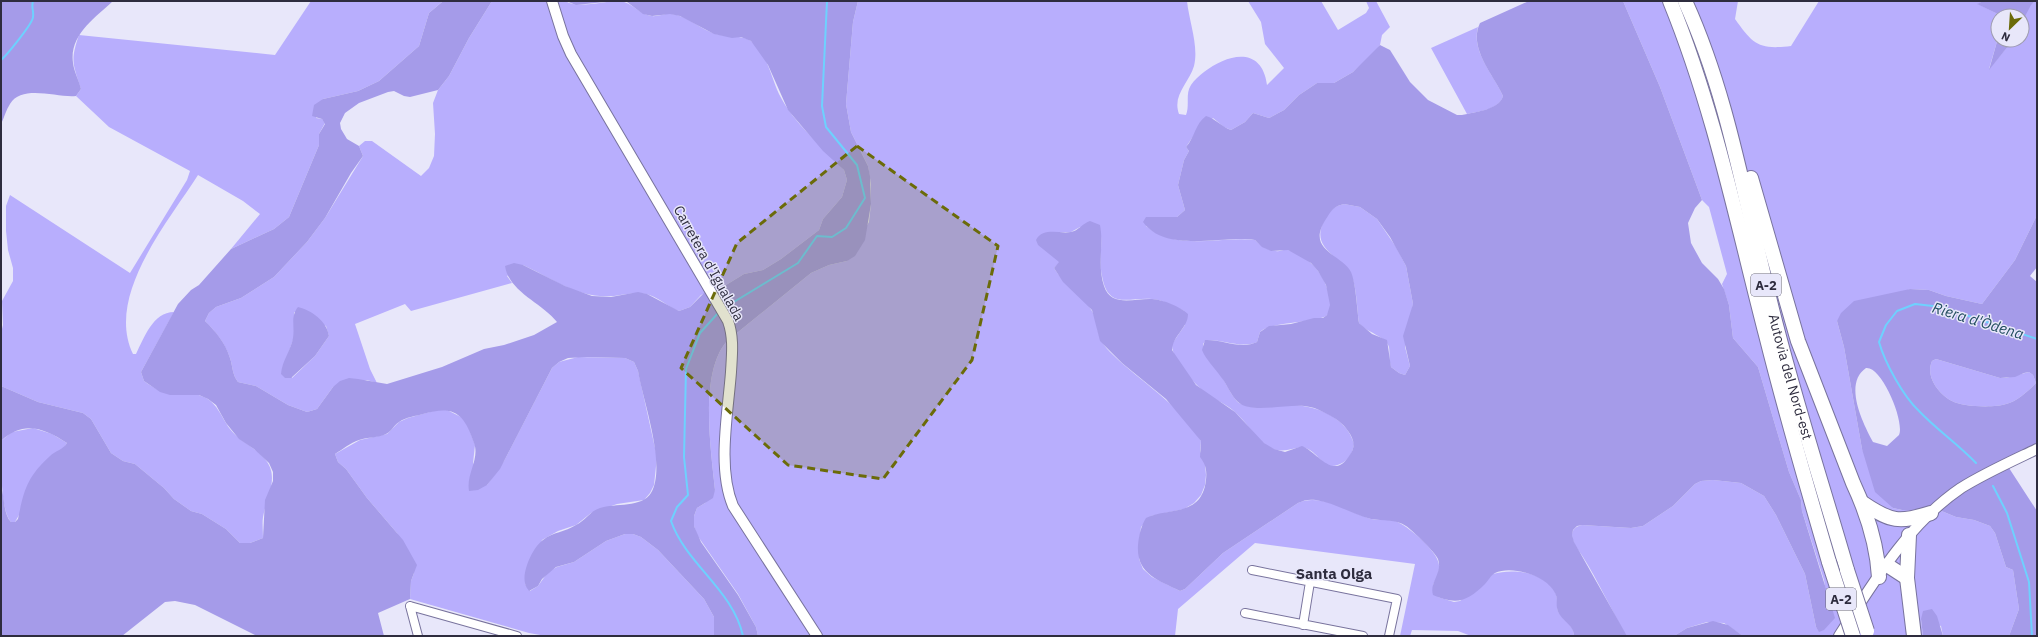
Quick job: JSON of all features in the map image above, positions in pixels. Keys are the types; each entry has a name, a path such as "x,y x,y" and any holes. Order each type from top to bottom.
{"highway":[{"name":"Autovia del Nord-est","path":"1670,1 1687,43 1721,153 1766,335 1829,562 1853,636"},
{"name":"Autovia del Nord-est","path":"1685,1 1697,28 1732,137 1769,298 1847,570 1868,634"},
{"path":"1697,28 1720,77 1798,341 1853,483 1863,503 1878,554 1878,577"},
{"path":"1863,503 1883,515 1898,520 1908,520 1930,513"},
{"path":"1909,535 1907,578 1914,636"},
{"path":"1887,565 1907,578"}],"street":[{"name":"Carretera d'Igualada","path":"552,1 563,36 571,54 722,310 731,331 733,341 724,467 728,494 733,506 817,636"},
{"path":"1839,636 1878,577 1909,535 1930,513 1961,489 2037,448"},
{"path":"1252,570 1397,599 1389,636"},
{"path":"1303,625 1310,582"},
{"path":"418,636 410,606 517,636"},
{"path":"1245,613 1363,636"}],"highlighted area":[{"path":"857,146 998,246 972,360 883,479 788,465 681,368 737,243"}],"shaded area":[{"path":"1,1 113,1 91,21 79,36 75,44 73,63 81,89 76,96 40,93 23,95 16,98 10,104 1,124"},
{"path":"311,1 443,1 429,13 419,46 379,81 358,91 323,99 316,118 322,119 325,123 319,134 319,145 289,217 274,229 231,249 260,214 243,201 198,175 157,237 144,260 133,284 127,308 127,332 133,354 136,354 150,327 155,321 160,316 174,312 141,372 144,381 165,393 175,395 190,394 206,398 215,405 230,429 259,453 268,464 272,478 270,493 263,517 263,538 250,543 240,543 226,529 202,514 191,511 174,499 164,488 135,464 123,461 111,453 91,419 83,413 38,402 1,386 1,333 3,325 2,301 13,281 13,268 8,250 6,231 6,206 10,195 130,273 187,180 190,171 109,127 76,96 81,89 74,62 74,51 79,35 275,55"},
{"path":"492,1 566,1 583,5 619,1 628,3 647,15 678,15 710,32 747,39 751,41 761,52 779,94 792,115 844,170 847,180 842,197 823,219 819,230 781,259 763,270 744,274 726,285 701,295 690,307 679,311 646,294 634,293 612,296 589,295 560,284 523,265 507,276 512,283 411,311 405,304 355,324 370,369 377,383 367,380 333,387 317,409 307,412 288,405 256,386 238,382 226,347 205,321 209,313 216,307 241,298 274,277 307,242 325,218 363,156 359,146 365,141 372,141 421,176 429,168 434,156 435,134 433,103 438,90 449,76 469,38","holes":["294,312 326,326 329,336 315,356 292,378 287,357 294,337"]},
{"path":"492,1 469,38 449,76 438,90 410,97 394,91 388,92 359,103 345,113 340,123 341,129 347,139 359,146 363,156 351,173 325,218 307,242 274,277 241,298 216,307 209,313 205,321 226,347 238,382 256,386 288,405 307,412 317,409 333,387 340,381 349,378 387,384 442,367 484,349 504,345 534,335 557,322 551,315 519,290 513,283 505,266 514,263 523,265 565,286 592,296 611,297 638,292 647,294 679,311 690,307 715,282 720,286 726,285 744,274 763,270 781,259 819,230 823,219 842,197 847,180 844,170 823,151 788,110 768,65 751,41 741,37 732,38 714,34 680,16 670,14 652,16 643,14 627,2 619,1 858,1 853,22 846,104 851,132 868,166 870,176 871,204 865,240 855,256 847,261 829,265 811,273 727,341 718,355 713,372 709,412 711,454 715,490 713,498 697,508 694,516 694,526 701,542 738,595 756,627 758,636 714,636 714,617 704,599 658,550 641,537 633,534 625,534 606,541 574,562 556,567 542,579 538,586 529,591 525,584 525,572 529,560 539,543 551,535 579,523 596,509 635,503 647,498 651,493 655,481 655,450 652,433 638,371 634,362 625,358 587,357 568,358 559,362 552,368 500,469 487,485 478,490 469,491 469,479 475,455 474,443 462,418 450,411 434,411 405,419 397,423 386,434 356,441 335,454 338,462 346,469 367,498 403,540 417,565 411,581 410,599 378,613 384,636 257,636 195,605 175,601 165,602 122,636 1,636 1,487 8,519 11,522 15,522 18,519 22,500 31,478 50,456 64,447 67,443 50,433 34,428 17,430 9,434 1,441 1,386 38,402 83,413 91,419 111,453 123,461 135,464 164,488 174,499 191,511 202,514 226,529 240,543 250,543 263,538 265,500 273,481 273,472 269,463 254,449 239,439 226,423 216,405 208,399 199,395 170,395 160,392 144,381 141,372 178,304 191,290 199,285 231,249 274,229 289,217 319,145 319,134 325,124 322,119 312,116 314,105 323,99 358,91 379,81 419,46 429,13 442,2"},
{"path":"566,1 614,1 576,5"},
{"path":"858,1 1187,1 1193,34 1195,58 1192,72 1179,95 1177,107 1179,114 1186,115 1188,107 1188,92 1192,83 1204,72 1223,61 1242,57 1251,59 1258,64 1264,72 1267,85 1284,68 1265,44 1261,22 1248,1 1321,1 1338,30 1366,13 1369,8 1366,1 1376,1 1390,27 1382,35 1380,45 1374,53 1353,72 1334,83 1317,83 1299,95 1284,110 1269,118 1253,113 1245,122 1231,130 1224,127 1213,118 1194,135 1186,147 1189,151 1184,160 1178,185 1185,210 1177,217 1146,226 1158,234 1171,239 1185,241 1255,240 1270,250 1288,250 1295,252 1308,260 1314,266 1323,278 1329,297 1330,309 1328,314 1324,317 1266,328 1260,332 1257,342 1251,344 1206,340 1203,344 1209,361 1221,375 1232,395 1239,403 1250,407 1281,405 1303,406 1325,412 1335,418 1350,434 1354,444 1351,454 1344,462 1332,466 1324,463 1308,449 1300,448 1278,450 1267,446 1235,412 1199,387 1180,365 1176,358 1172,344 1185,325 1184,311 1152,299 1120,300 1114,298 1109,294 1105,287 1102,276 1101,236 1080,227 1071,232 1048,232 1043,248 1060,262 1054,268 1063,280 1084,300 1092,311 1099,335 1105,346 1122,363 1182,415 1201,441 1200,451 1205,464 1206,475 1205,485 1201,495 1194,503 1184,509 1151,516 1141,527 1139,559 1143,569 1152,577 1180,591 1185,589 1223,553 1298,503 1306,500 1315,500 1333,504 1371,519 1395,521 1414,533 1428,546 1437,559 1439,570 1433,585 1438,597 1454,602 1460,601 1493,574 1501,572 1519,572 1536,576 1550,585 1555,592 1558,611 1571,626 1574,636 1471,636 1458,631 1412,630 1410,636 1400,636 1415,564 1255,543 1178,609 1175,636 758,636 756,627 738,594 697,535 694,526 694,516 697,508 705,503 715,490 711,454 709,412 713,372 718,355 727,341 811,273 829,265 847,261 869,222 871,184 868,166 851,132 846,104 853,22"},
{"path":"1529,1 1623,1 1660,87 1702,200 1695,208 1688,223 1691,243 1702,263 1718,279 1724,289 1729,305 1733,338 1758,367 1789,472 1801,500 1802,511 1835,618 1824,630 1819,632 1816,627 1805,574 1776,515 1764,496 1741,483 1713,480 1701,481 1695,484 1673,506 1643,526 1631,528 1582,525 1577,526 1573,530 1572,535 1574,542 1627,636 1574,636 1572,628 1558,612 1556,595 1551,587 1537,577 1519,571 1510,570 1495,573 1473,595 1461,600 1448,600 1433,595 1432,590 1439,569 1438,559 1406,526 1398,522 1371,519 1323,501 1307,500 1298,503 1223,553 1185,589 1180,591 1150,575 1141,563 1138,555 1138,541 1146,518 1183,509 1198,500 1203,492 1206,480 1206,468 1200,457 1201,441 1166,399 1122,363 1100,341 1092,310 1063,282 1054,268 1059,262 1038,245 1036,240 1039,236 1047,232 1074,231 1090,221 1100,225 1101,270 1107,293 1118,300 1152,299 1161,301 1176,306 1188,314 1186,323 1175,340 1172,350 1196,385 1235,412 1264,443 1274,449 1285,452 1302,446 1326,463 1333,466 1339,466 1345,462 1353,450 1354,444 1350,434 1341,423 1327,414 1310,407 1293,406 1252,408 1244,406 1233,397 1202,350 1205,340 1238,345 1251,344 1257,342 1260,332 1269,326 1291,324 1314,318 1323,318 1327,315 1330,305 1326,285 1318,271 1311,263 1288,250 1271,251 1262,247 1255,240 1242,239 1196,241 1166,238 1153,232 1143,222 1146,217 1177,217 1185,210 1178,185 1184,160 1189,151 1186,147 1202,119 1206,116 1231,130 1245,122 1253,113 1269,118 1284,110 1299,95 1317,83 1334,83 1353,72 1380,45 1390,50 1410,82 1428,100 1457,115 1486,110 1492,107 1501,101 1503,96 1479,51 1477,32 1480,23","holes":["1344,204 1360,207 1377,219 1390,237 1406,266 1413,304 1403,336 1410,366 1405,375 1399,373 1391,367 1387,340 1372,334 1359,323 1353,277 1351,272 1346,266 1327,251 1322,245 1320,238 1321,230 1331,211"]},
{"path":"1623,1 1738,1 1735,19 1752,40 1764,46 1780,47 1791,46 1819,1 1983,1 1978,4 1990,10 1990,48 1995,48 1989,69 2006,48 2030,48 2030,8 2028,8 2032,3 2037,1 2037,215 2015,260 1982,304 1946,296 1929,290 1910,289 1837,321 1844,347 1862,449 1893,508 1902,510 1939,510 1956,517 1974,520 1990,526 1995,533 2006,567 2013,570 2019,609 2009,636 1943,636 1941,626 1921,619 1923,636 1743,636 1724,623 1707,622 1687,628 1674,636 1627,636 1624,632 1594,575 1574,543 1572,535 1574,529 1582,525 1631,528 1643,526 1673,506 1695,484 1701,481 1713,480 1741,483 1764,496 1776,515 1805,574 1816,627 1819,631 1831,622 1824,580 1802,511 1801,500 1789,472 1758,367 1733,338 1729,305 1722,284 1727,274 1709,207 1702,200 1660,87"},
{"path":"1983,1 2035,1 2029,8 1990,8 1990,10 1977,4"},
{"path":"1478,27 1477,36 1480,54 1503,96 1501,101 1493,107 1483,111 1467,114 1431,48"},
{"path":"1995,48 2007,48 1989,70"},
{"path":"1344,204 1360,207 1377,219 1396,247 1406,266 1413,304 1405,347 1410,366 1405,375 1399,373 1391,367 1389,347 1387,343 1359,323 1353,280 1349,272 1324,246 1321,239 1321,230 1325,219 1331,211"},
{"path":"2037,215 2037,267 2030,276 2037,282 2037,454 2009,468 2037,511 2037,636 2009,636 2019,609 2013,570 2006,567 1995,533 1990,526 1974,520 1956,517 1939,510 1902,510 1893,508 1875,492 1862,449 1844,347 1837,321 1841,313 1854,301 1910,289 1929,290 1946,296 1982,304 2015,260","holes":["1936,359 2000,378 2015,377 2029,372 2033,375 2036,383 2019,398 2010,403 1987,406 1963,405 1947,398 1934,384 1930,373 1930,367 1932,361","1866,368 1872,370 1879,376 1885,385 1891,396 1899,419 1899,435 1887,446 1873,442 1864,425 1857,404 1855,393 1856,384 1859,375"]},
{"path":"298,307 303,308 318,317 328,331 329,336 315,356 291,378 285,378 281,374 292,342 293,318"},
{"path":"578,357 625,358 634,362 638,371 657,457 654,485 644,500 617,504 591,513 576,525 558,531 542,540 525,584 530,591 538,586 548,572 557,567 574,562 606,541 625,534 633,534 641,537 658,550 704,599 714,617 714,636 546,636 529,633 410,599 411,581 414,573 397,533 367,498 346,469 338,462 335,454 360,440 387,434 399,422 408,418 437,410 447,410 463,418 468,426 475,445 473,463 487,485 504,461 552,368 559,362"},
{"path":"1936,359 2000,378 2006,378 2029,372 2033,375 2036,383 2019,398 2010,403 1987,406 1963,405 1947,398 1934,384 1930,373 1930,367 1932,361"},
{"path":"33,428 52,434 67,443 15,522 11,522 7,516 3,496 1,441 12,432"},
{"path":"1932,609 1937,616 1943,636 1923,636 1921,619 1923,611"},
{"path":"1713,621 1728,625 1743,636 1674,636 1687,628"}],"waterway":[{"path":"1,60 29,26 33,17 33,1"},
{"path":"724,308 798,263 817,236 832,237 846,228 865,198 857,165 826,127 822,106 827,1"},
{"name":"Riera d'Òdena","path":"1976,463 1926,418 1913,405 1901,388 1890,369 1879,342 1886,325 1897,311 1915,304 1942,307 2037,339"},
{"path":"719,312 700,333 686,369 684,457 688,495 677,507 671,521 687,551 730,605 738,620 743,636"},
{"name":"Riera d'Òdena","path":"1993,486 2007,513 2029,582 2032,636"}],"district":[{"name":"Santa Olga","path":"1334,574"}]}
